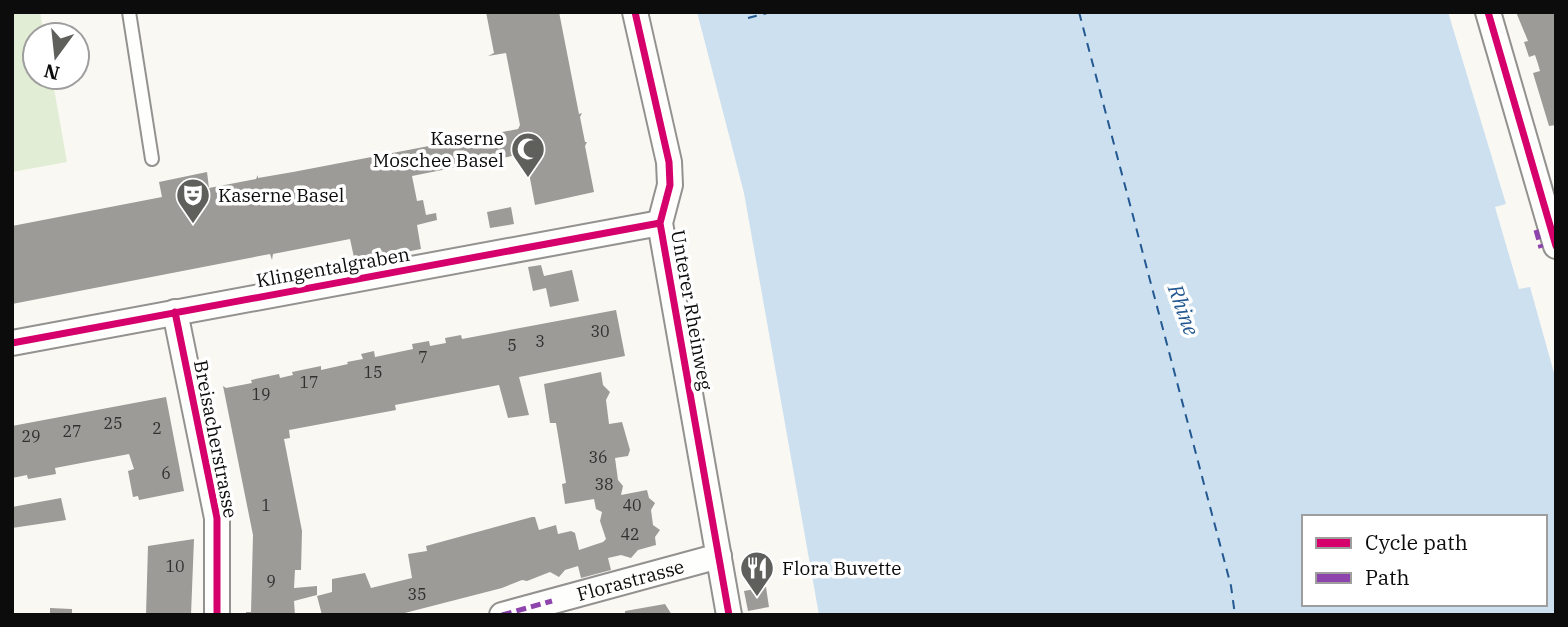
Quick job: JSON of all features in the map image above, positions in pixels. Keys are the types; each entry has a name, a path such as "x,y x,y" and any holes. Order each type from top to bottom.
{"street":[{"name":"Unterer Rheinweg","path":"635,12 669,162 670,185 660,223 729,615"},
{"path":"1488,12 1556,246"},
{"name":"Klingentalgraben","path":"12,343 660,223"},
{"name":"Breisacherstrasse","path":"175,312 217,519 217,615"},
{"name":"Florastrasse","path":"502,615 719,556"}],"lane":[{"path":"129,12 152,159"}],"green space":[{"path":"12,12 40,12 42,21 21,21 21,91 54,91 67,162 12,172"}],"water":[{"name":"Rhine","path":"697,12 1448,12 1506,204 1495,207 1519,289 1530,287 1556,380 1556,615 819,615 744,193"}],"building":[{"path":"486,12 559,12 579,114 582,113 580,117 587,142 585,146 594,192 535,205 526,157 523,158 522,154 412,176 417,201 423,200 426,215 436,213 437,220 417,225 421,249 355,262 350,239 273,254 272,260 270,254 12,304 12,226 162,197 159,182 207,172 209,188 256,179 258,175 258,178 293,172 518,129 520,125 506,53 488,56 494,53"},
{"path":"1516,12 1556,12 1556,125 1549,126 1533,73 1540,71 1538,64 1535,55 1529,57 1524,42 1528,41"},
{"path":"511,207 514,224 490,228 487,212"},
{"path":"541,265 544,276 572,270 579,301 550,307 546,288 533,291 528,267"},
{"path":"616,310 625,356 519,377 529,415 508,418 499,385 395,405 396,410 289,430 290,438 284,439 302,531 301,570 295,570 294,588 317,586 317,595 294,601 295,615 246,615 246,612 251,612 253,535 223,386 226,388 252,383 251,380 279,374 280,378 293,375 292,372 321,366 321,370 348,364 347,362 363,359 361,354 374,351 375,357 413,349 412,344 429,341 430,346 446,343 445,338 461,335 462,339"},
{"path":"601,372 603,385 610,392 606,400 609,424 622,422 630,450 628,456 615,458 618,480 623,486 621,495 647,490 649,498 655,503 651,510 653,525 660,530 655,537 656,545 638,550 631,558 621,555 608,558 611,570 581,578 578,566 565,570 559,577 550,572 527,581 522,580 502,588 397,615 322,615 317,596 332,592 332,579 365,573 371,588 412,578 408,554 427,551 426,546 532,517 535,517 539,530 556,525 558,534 571,531 575,533 579,550 603,542 606,539 600,521 602,512 596,509 594,499 565,504 562,484 566,483 556,423 550,423 544,384"},
{"path":"166,397 184,491 139,500 138,496 133,497 128,471 134,469 129,454 55,468 56,474 28,479 27,475 12,478 12,426"},
{"path":"61,498 66,520 12,528 12,507"},
{"path":"194,539 191,615 146,615 148,546"},
{"path":"766,587 769,607 748,611 744,591"},
{"path":"665,604 672,615 625,615 625,611"},
{"path":"50,608 72,609 72,615 50,615"}],"ferry route":[{"path":"748,18 771,12"},
{"path":"1079,12 1231,586 1235,615"}],"marked path":[{"path":"1536,230 1541,248"},
{"path":"502,615 552,601"}],"cycle path":[{"path":"635,12 669,162 670,185 660,223 729,615"},
{"path":"1488,12 1556,246"},
{"path":"12,343 660,223"},
{"path":"175,312 217,518 217,615"}],"place":[{"name":"Kaserne Moschee Basel","path":"528,179"},
{"name":"Kaserne Basel","path":"193,225"},
{"name":"Flora Buvette","path":"757,598"}]}
